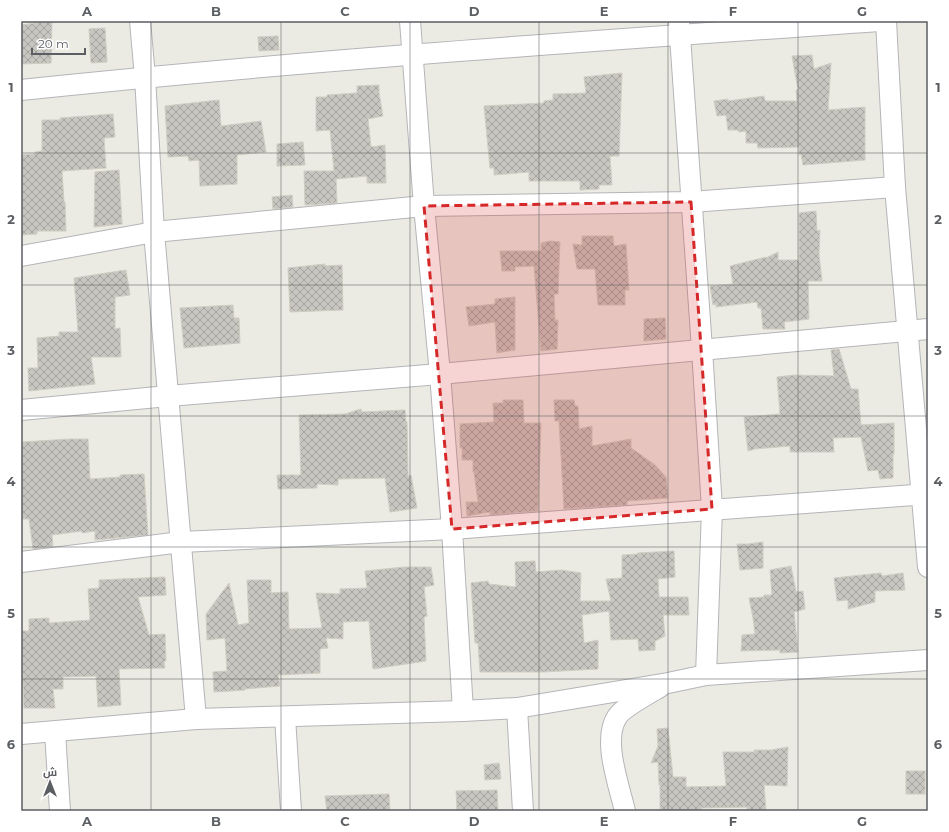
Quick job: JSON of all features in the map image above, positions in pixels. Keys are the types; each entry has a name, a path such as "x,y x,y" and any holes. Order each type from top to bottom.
{"street":[{"path":"140,21 145,77 154,232 196,719"},
{"path":"410,21 414,54 424,206 440,374 452,529 463,711"},
{"path":"21,90 145,77 414,54 680,28 879,21"},
{"path":"886,21 896,187 907,331 924,495 928,567"},
{"path":"680,28 712,509 706,675"},
{"path":"21,256 154,232 424,206 691,202 896,187"},
{"path":"21,410 168,396 440,374 928,329"},
{"path":"21,562 181,542 452,529 712,509 924,495"},
{"path":"21,734 196,719 517,708 668,683 706,675 928,660"},
{"path":"625,811 610,750 611,731 617,716 637,701 668,683"},
{"path":"517,708 523,811"},
{"path":"285,717 291,811"},
{"path":"54,732 60,811"}],"highlighted area":[{"path":"691,202 712,509 452,529 424,206"}],"building":[{"path":"52,21 51,63 21,64 21,25"},
{"path":"105,28 107,62 91,63 89,29"},
{"path":"278,36 279,50 259,51 258,37"},
{"path":"812,55 814,69 831,63 828,110 865,107 865,160 803,165 801,154 799,155 799,147 758,148 757,143 746,143 746,131 739,132 738,130 728,130 726,115 717,116 714,101 728,99 728,101 764,96 765,101 797,101 796,90 798,90 792,56"},
{"path":"622,73 619,156 610,156 612,185 599,185 599,189 580,190 580,181 529,181 529,172 494,175 494,168 490,168 484,106 544,103 544,101 553,100 553,94 586,93 584,77"},
{"path":"379,85 383,116 368,119 371,147 385,145 386,183 367,183 367,176 336,179 337,203 305,205 304,171 334,171 330,130 316,131 316,97 357,93 357,86"},
{"path":"219,100 221,126 261,121 266,152 237,155 237,184 200,186 199,160 189,161 188,156 168,157 165,106"},
{"path":"113,114 115,137 104,138 106,168 62,171 66,231 37,231 37,234 21,235 21,155 35,154 35,152 42,151 42,120 60,120 60,118"},
{"path":"303,142 305,165 277,166 277,144"},
{"path":"119,170 122,224 94,227 95,172"},
{"path":"292,195 293,207 273,209 272,197"},
{"path":"816,211 817,231 820,230 819,254 822,281 808,281 809,319 784,322 785,329 763,329 761,308 758,308 757,302 716,307 716,304 713,305 710,286 733,284 730,266 766,258 778,252 778,260 799,260 799,213"},
{"path":"582,236 613,236 614,246 626,244 629,290 625,290 625,305 598,305 595,269 577,269 573,244 582,245"},
{"path":"550,241 560,242 558,294 554,294 555,320 558,320 557,349 541,351 534,266 515,267 515,271 502,271 500,251 541,251 541,243"},
{"path":"325,264 325,266 342,265 343,310 290,312 288,268"},
{"path":"126,270 130,295 115,297 115,329 120,328 121,357 91,357 95,384 29,391 28,368 38,368 37,338 59,336 59,332 78,332 74,278"},
{"path":"515,297 515,350 497,353 495,322 469,326 466,307 495,304 495,299"},
{"path":"233,305 234,318 239,318 240,343 184,348 180,308"},
{"path":"665,318 666,339 644,341 644,319"},
{"path":"839,349 851,389 858,389 861,425 894,423 893,478 880,479 878,470 868,471 861,437 833,438 834,452 790,452 790,446 748,451 744,417 780,414 777,377 794,375 834,376 831,350"},
{"path":"503,400 523,400 524,423 541,423 538,511 490,515 490,512 467,516 466,502 478,502 473,472 473,460 462,460 462,448 460,448 460,424 494,422 493,403 503,403"},
{"path":"554,400 574,400 575,406 578,406 579,429 592,426 592,446 631,439 631,448 655,465 666,477 668,498 627,501 627,505 564,509 559,421 555,421"},
{"path":"361,409 362,412 405,410 407,422 408,476 411,475 417,508 390,512 385,478 338,479 338,485 317,484 317,488 278,489 277,475 301,475 299,415 345,414"},
{"path":"88,439 90,479 120,477 120,475 144,474 148,535 95,540 95,531 82,533 82,531 52,535 53,546 33,549 29,519 21,519 22,442"},
{"path":"763,542 763,568 740,570 737,544"},
{"path":"674,551 675,577 658,579 659,597 688,597 689,615 663,615 665,636 655,641 655,650 639,651 638,639 611,640 609,611 582,615 584,643 598,640 598,669 543,672 480,672 478,643 475,643 471,583 488,581 489,584 516,587 515,562 535,561 536,572 561,570 581,573 580,601 611,601 606,579 622,578 622,555"},
{"path":"791,566 796,592 803,591 805,609 794,612 798,652 780,653 780,650 741,651 742,635 755,634 749,598 772,595 770,570"},
{"path":"404,567 431,567 434,585 424,587 427,616 424,617 426,661 373,669 369,621 343,622 343,639 326,638 328,648 320,649 320,673 278,675 280,686 214,692 213,672 227,671 225,638 207,640 206,614 229,583 238,625 249,623 247,580 271,580 271,593 288,592 289,629 322,628 316,593 340,594 340,589 367,588 365,571"},
{"path":"881,573 882,576 903,573 905,590 875,591 875,602 848,609 848,600 837,601 834,578"},
{"path":"165,577 166,595 138,597 149,635 165,634 165,668 119,669 121,705 98,707 96,676 63,677 63,689 53,689 55,708 24,708 21,631 29,631 29,619 49,618 49,623 90,620 88,589 99,588 99,580"},
{"path":"668,728 673,777 686,777 686,787 726,786 723,752 754,752 754,750 771,750 788,747 787,786 764,785 766,811 747,811 747,807 701,808 701,811 660,811 658,762 651,763 658,746 657,729"},
{"path":"499,763 501,779 485,780 484,765"},
{"path":"906,771 925,771 925,794 906,794"},
{"path":"497,790 498,811 457,811 456,791"},
{"path":"389,794 390,811 327,811 325,796"}]}
